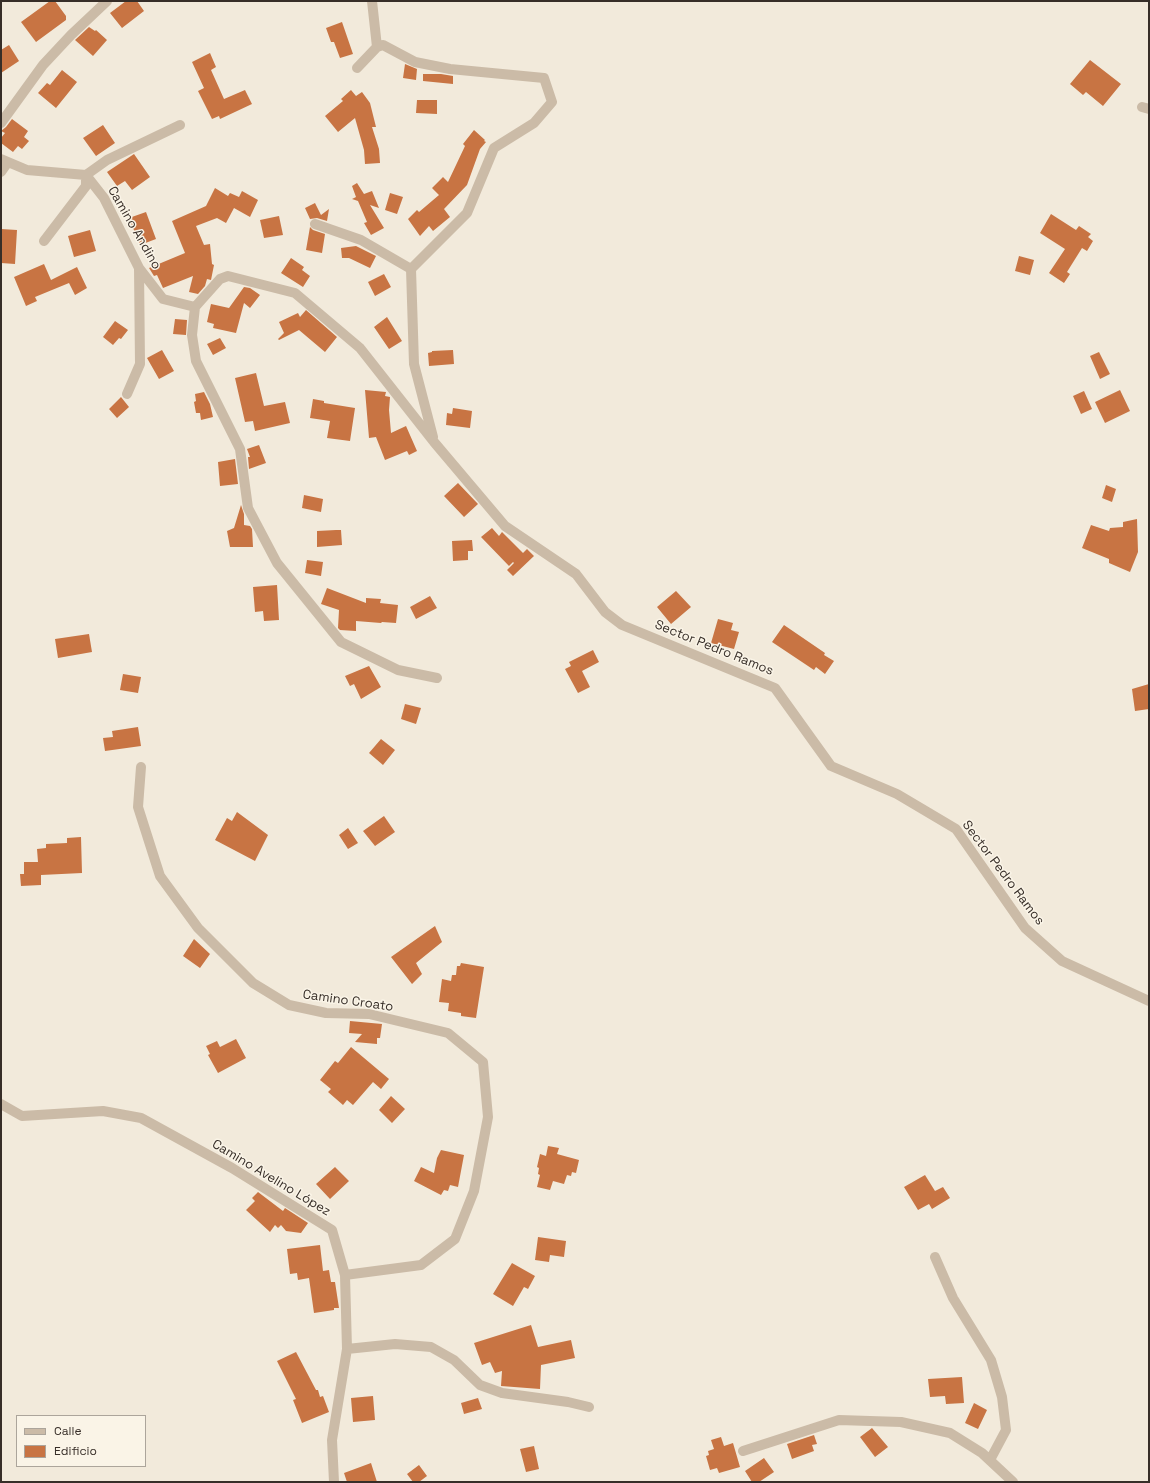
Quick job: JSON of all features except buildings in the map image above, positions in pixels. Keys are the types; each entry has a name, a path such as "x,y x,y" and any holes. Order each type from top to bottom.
{"street":[{"path":"1,123 43,65 71,35 108,1"},
{"path":"372,1 377,47"},
{"path":"357,68 377,47 383,45 415,62 450,69 544,78 552,102 534,123 494,148 467,212 411,269 414,364 434,442"},
{"path":"1,172 5,160 27,170 86,175 107,160 180,125"},
{"path":"44,241 86,186 86,175"},
{"name":"Camino Andino","path":"86,175 104,198 139,268 163,298 195,307"},
{"path":"315,224 361,240 411,269"},
{"path":"127,394 140,364 139,268"},
{"name":"Sector Pedro Ramos","path":"195,307 220,279 228,276 295,293 360,348 434,442 505,526 576,574 605,612 622,625 775,688 831,766 898,794 956,829 1025,928 1062,961 1149,1001"},
{"path":"195,307 192,335 196,361 240,449 248,508 277,563 341,642 398,670 437,678"},
{"name":"Camino Croato","path":"142,767 138,807 160,876 198,928 253,983 289,1005 326,1013 369,1014 448,1033 483,1062 488,1117 474,1191 455,1239 421,1266 345,1275"},
{"name":"Camino Avelino López","path":"1,1104 22,1116 103,1111 141,1118 232,1168 332,1230 345,1275 347,1349 332,1440 334,1482"},
{"path":"935,1257 953,1298 991,1360 1002,1397 1006,1430 990,1460"},
{"path":"347,1349 395,1344 431,1347 454,1360 480,1385 502,1393 568,1402 589,1407"},
{"path":"743,1451 839,1420 901,1422 950,1433 982,1453 1013,1482"}]}
